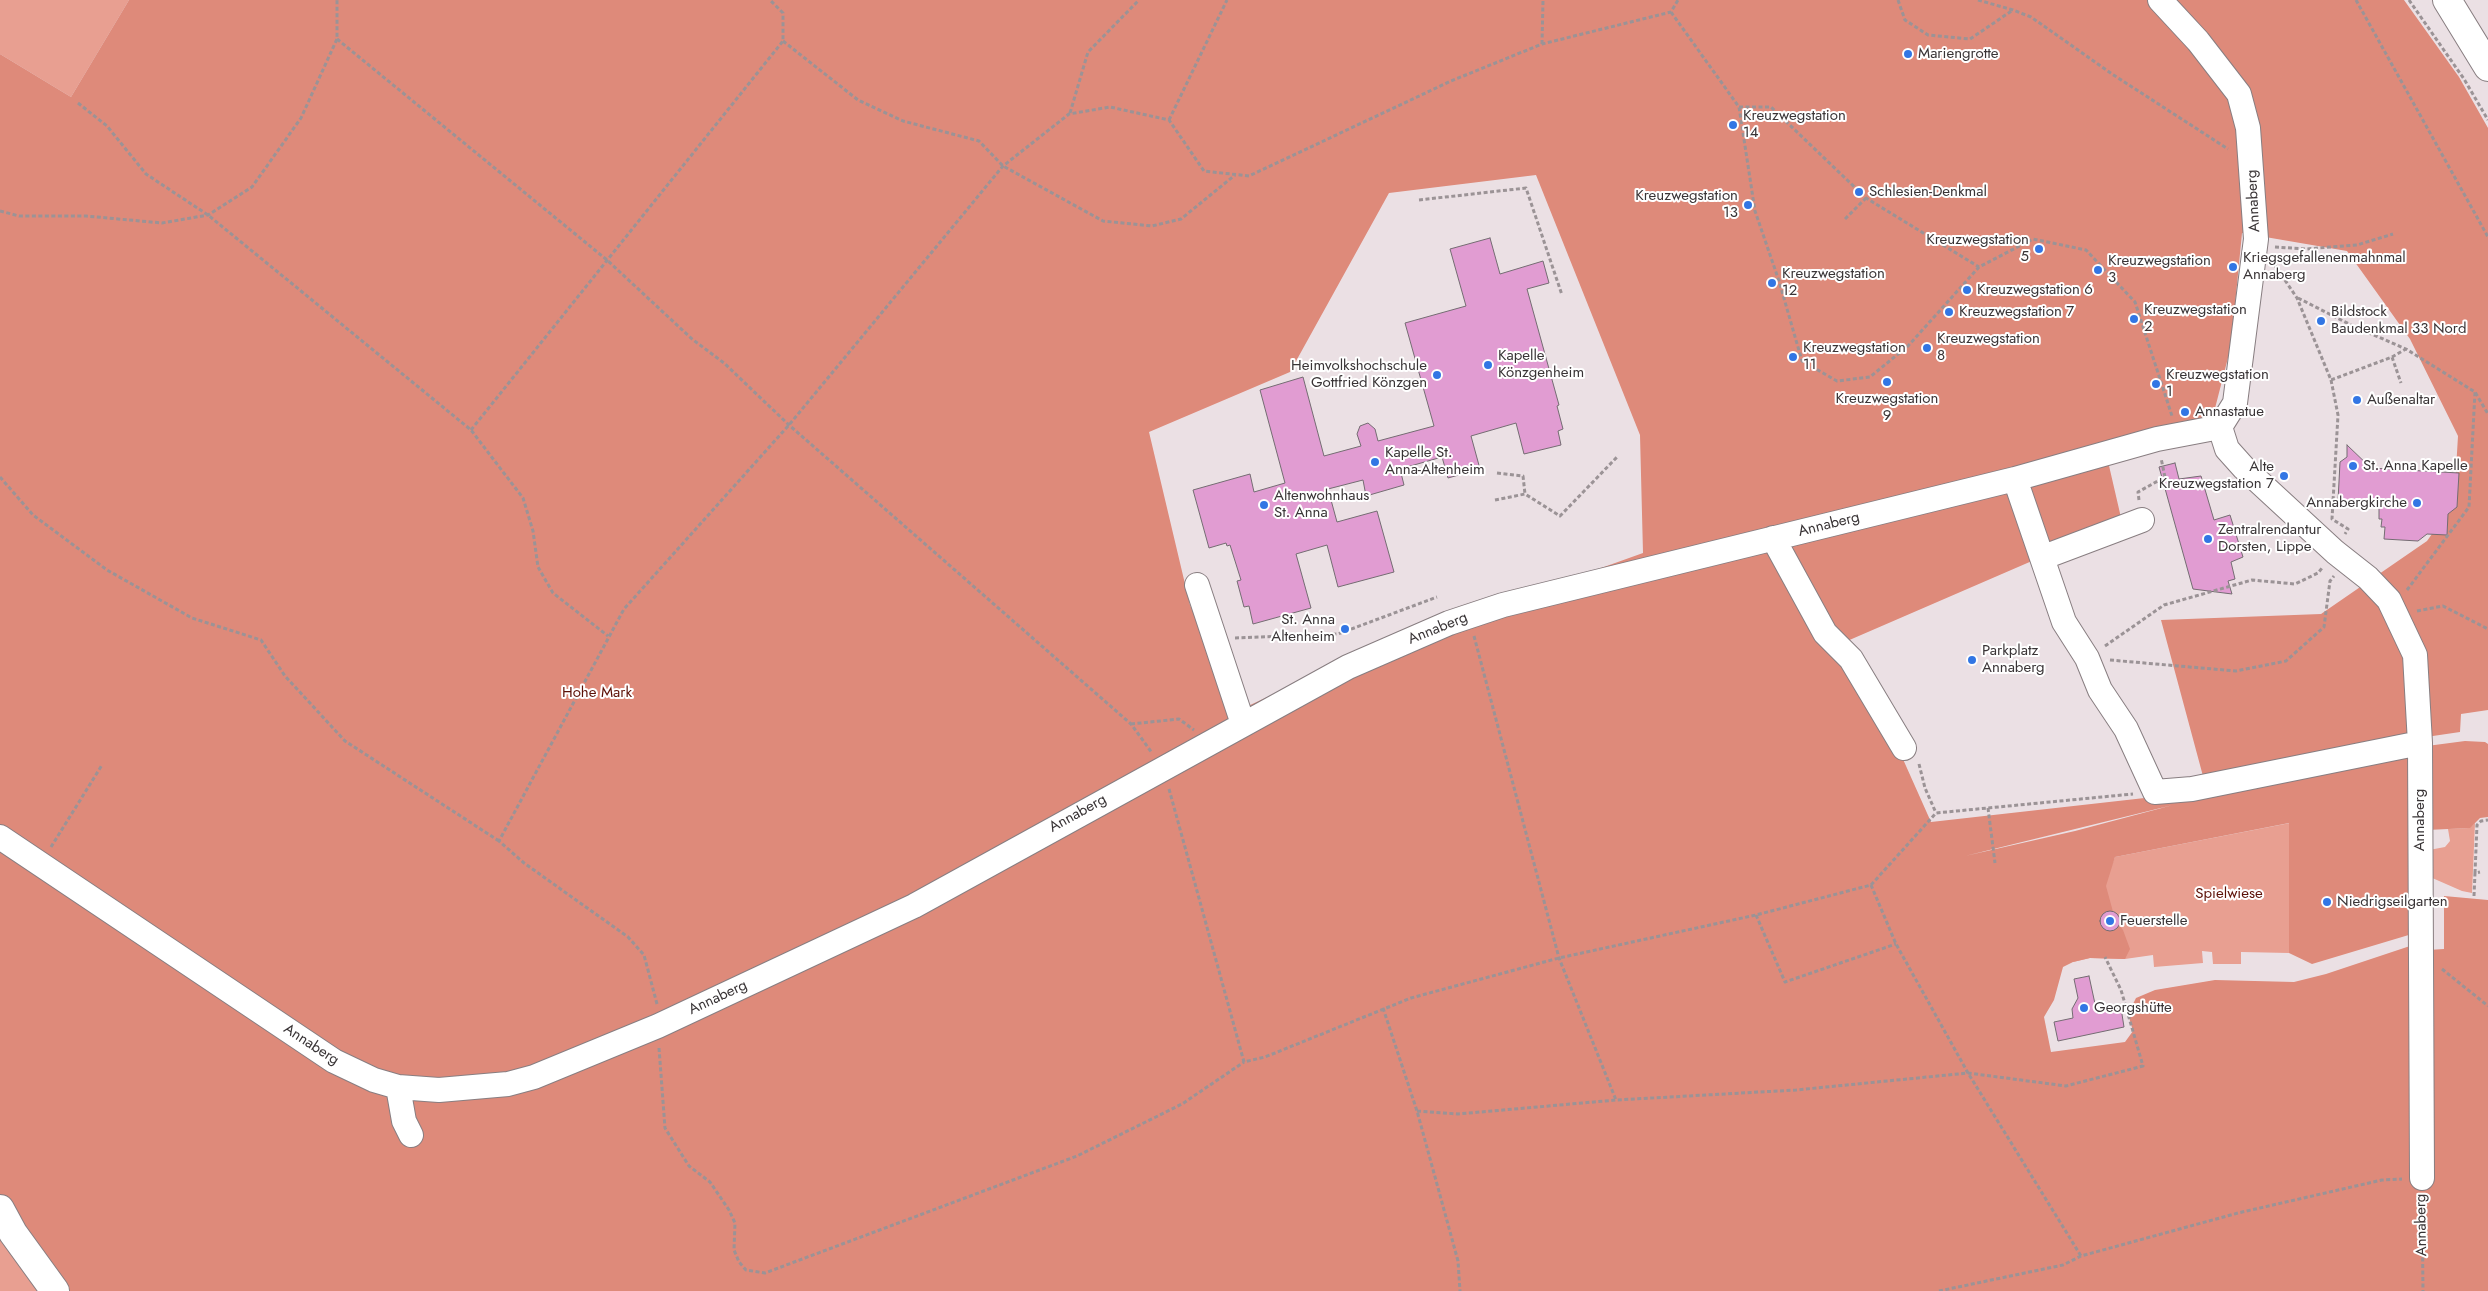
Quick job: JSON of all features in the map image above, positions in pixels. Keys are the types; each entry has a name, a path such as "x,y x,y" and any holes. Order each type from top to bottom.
{"main road":[{"path":"2446,0 2488,67"},
{"path":"0,1209 13,1233 55,1291"}],"street":[{"name":"Annaberg","path":"0,837 334,1061 374,1080 398,1087 439,1090 508,1084 534,1077 658,1026 914,906 1163,767 1348,667 1449,623 1503,605 2015,479 2167,437 2220,427 2235,404 2259,242 2248,128 2239,94 2203,47 2160,0"},
{"name":"Annaberg","path":"2220,427 2227,449 2244,468 2340,555 2393,607 2415,655 2420,743 2422,1178"},
{"path":"2015,479 2044,557 2048,577 2064,622 2087,658 2100,690 2126,729 2155,792 2192,789 2420,743"},
{"path":"2044,557 2142,520"},
{"path":"1773,538 1825,633 1851,659 1912,756"},
{"path":"1197,585 1243,724"},
{"path":"398,1087 404,1121 412,1135"}],"path":[{"path":"0,211 19,216 86,216 162,223 208,214 252,187 301,118 337,39 337,0"},
{"path":"472,430 783,41 783,13 770,0"},
{"path":"1070,114 1088,52 1139,0"},
{"path":"1169,120 1227,0"},
{"path":"1542,44 1543,0"},
{"path":"499,841 624,609 789,425 1003,166 1070,114 1110,107 1169,120 1204,171 1249,176 1451,81 1542,44 1671,12 1678,0"},
{"path":"1898,0 1905,20 1928,35 1970,39 2013,10"},
{"path":"1978,0 2031,17 2112,74 2252,164"},
{"path":"2356,0 2488,237"},
{"path":"2409,0 2464,79 2488,120"},
{"path":"1671,12 1739,107 1754,211 1779,281 1802,361 1837,381 1870,377 1908,346 1978,267 2033,240 2086,250 2134,302 2167,397 2165,477 2138,492 2142,520"},
{"path":"337,39 608,260 692,339 724,363 789,425 1130,724 1163,767 1244,1062"},
{"path":"783,41 858,100 903,121 979,141 1003,166 1103,221 1152,226 1181,219 1235,175"},
{"path":"78,103 107,126 146,174 208,214 472,430 523,498 532,531 538,567 553,593 608,636"},
{"path":"1739,107 1772,107 1866,198 1978,267"},
{"path":"1419,200 1526,188 1562,295"},
{"path":"1845,219 1866,198"},
{"path":"2259,242 2306,249 2357,246 2393,234"},
{"path":"2087,658 2236,670 2286,661 2324,627 2330,581 2348,529 2332,519 2338,415 2331,380 2297,298 2259,242"},
{"path":"2297,298 2351,325 2406,349 2475,392 2488,414"},
{"path":"2331,380 2392,357 2406,349"},
{"path":"2392,357 2401,383"},
{"path":"2393,607 2410,589 2469,507 2475,392"},
{"path":"1495,500 1525,494 1560,516 1618,456"},
{"path":"1497,473 1523,476 1525,494"},
{"path":"0,477 33,515 107,570 192,618 261,640 286,676 345,741 499,841 524,863 628,938 644,955 656,997 665,1128 689,1166 710,1182 729,1210 735,1223 734,1250 739,1262 746,1270 765,1273 1077,1156 1182,1104 1244,1062 1265,1057 1411,998 1559,958 1756,915 1871,885 1936,812 2155,792"},
{"path":"2087,658 2164,605 2252,580 2295,584 2318,573 2340,555"},
{"path":"1215,639 1338,634 1437,597"},
{"path":"2393,607 2443,606 2488,629"},
{"path":"1449,623 1475,637 1559,958 1616,1100"},
{"path":"1130,724 1178,719 1212,742"},
{"path":"1912,756 1936,812"},
{"path":"40,865 102,765"},
{"path":"1988,808 1995,863"},
{"path":"2474,896 2477,825 2481,820 2488,820"},
{"path":"2475,872 2480,872"},
{"path":"1871,885 1896,944 1968,1074 2081,1256"},
{"path":"1756,915 1785,982 1896,944"},
{"path":"1417,1111 1458,1114 1616,1100 1796,1090 1968,1074 2066,1086 2143,1066 2121,990 2105,957"},
{"path":"2420,958 2433,960 2451,978 2488,1006"},
{"path":"1383,1008 1417,1111 1458,1261 1460,1291"},
{"path":"1939,1291 2063,1264 2081,1256 2247,1211 2382,1180 2422,1178"},
{"name":"Annaberg","path":"2422,1178 2423,1291"}],"green space":[{"path":"0,0 129,0 71,97 0,54"},
{"name":"Hohe Mark","path":"129,0 2404,0 2459,77 2488,128 2488,710 2461,714 2460,732 2426,737 2427,746 2465,741 2485,742 2488,744 2488,817 2480,818 2470,828 2427,830 2428,950 2444,949 2444,896 2488,900 2488,1291 43,1291 0,1231 0,54 71,97","holes":["1536,175 1640,435 1643,553 1358,655 1235,712 1190,605 1149,432 1290,372 1389,193","2242,233 2347,251 2410,339 2458,436 2454,503 2427,541 2321,614 2161,620 2207,791 1931,822 1898,748 1831,648 2122,522 2104,444 2212,420 2231,346","2173,805 2075,831 1965,856","2289,823 2289,953 2312,964 2412,934 2413,945 2326,974 2294,982 2215,980 2155,990 2136,998 2128,1014 2133,1031 2125,1042 2051,1052 2044,1017 2054,1000 2063,967 2073,962 2090,958 2125,959 2130,949 2123,930 2115,919 2106,886 2115,857"]},
{"name":"Spielwiese","path":"2290,823 2289,953 2241,952 2241,964 2213,964 2212,952 2202,951 2203,963 2154,967 2153,955 2125,959 2090,958 2073,962 2115,857"},
{"path":"2475,823 2472,893 2462,891 2430,877 2429,850 2445,847 2450,841 2448,829 2469,828"},
{"path":"0,1231 43,1291 0,1291"}],"building":[{"path":"1490,238 1500,274 1543,261 1549,283 1527,289 1559,405 1557,406 1563,429 1558,431 1561,445 1524,454 1516,423 1471,436 1480,469 1448,478 1442,457 1400,469 1404,485 1366,496 1363,480 1328,489 1337,522 1377,511 1394,572 1338,587 1327,545 1296,554 1311,608 1253,624 1249,606 1244,607 1237,581 1241,580 1230,545 1227,546 1226,543 1209,548 1193,490 1250,474 1254,492 1285,483 1260,390 1303,377 1324,456 1361,446 1357,434 1360,426 1368,423 1375,429 1378,441 1434,426 1405,323 1466,306 1450,249"},
{"name":"Annabergkirche","path":"2347,445 2371,468 2459,473 2457,507 2448,514 2447,535 2427,534 2418,541 2384,539 2385,527 2381,527 2382,519 2379,519 2379,507 2376,507 2376,503 2338,501 2340,462 2347,457"},
{"name":"Zentralrendantur Dorsten, Lippe","path":"2175,463 2179,479 2201,476 2214,520 2230,515 2243,557 2231,562 2235,579 2228,581 2232,594 2193,589 2159,467"},
{"name":"Feuerstelle","path":"2110,911 2117,914 2120,921 2117,928 2110,931 2103,928 2100,921 2103,914"},
{"name":"Georgshütte","path":"2089,976 2097,1013 2121,1008 2124,1027 2058,1041 2054,1022 2073,1018 2072,1009 2078,998 2074,979"}],"place":[{"name":"Mariengrotte","path":"1908,54"},
{"name":"Kreuzwegstation 14","path":"1733,125"},
{"name":"Schlesien-Denkmal","path":"1859,192"},
{"name":"Kreuzwegstation 13","path":"1748,205"},
{"name":"Kreuzwegstation 5","path":"2039,249"},
{"name":"Kriegsgefallenenmahnmal Annaberg","path":"2233,267"},
{"name":"Kreuzwegstation 3","path":"2098,270"},
{"name":"Kreuzwegstation 12","path":"1772,283"},
{"name":"Kreuzwegstation 6","path":"1967,290"},
{"name":"Kreuzwegstation 7","path":"1949,312"},
{"name":"Kreuzwegstation 2","path":"2134,319"},
{"name":"Bildstock Baudenkmal 33 Nord","path":"2321,321"},
{"name":"Kreuzwegstation 8","path":"1927,348"},
{"name":"Kreuzwegstation 11","path":"1793,357"},
{"name":"Kapelle Könzgenheim","path":"1488,365"},
{"name":"Heimvolkshochschule Gottfried Könzgen","path":"1437,375"},
{"name":"Kreuzwegstation 9","path":"1887,382"},
{"name":"Kreuzwegstation 1","path":"2156,384"},
{"name":"Außenaltar","path":"2357,400"},
{"name":"Annastatue","path":"2185,412"},
{"name":"Kapelle St. Anna-Altenheim","path":"1375,462"},
{"name":"St. Anna Kapelle","path":"2353,466"},
{"name":"Alte Kreuzwegstation 7","path":"2284,476"},
{"name":"Annabergkirche","path":"2417,503"},
{"name":"Altenwohnhaus St. Anna","path":"1264,505"},
{"name":"Zentralrendantur Dorsten, Lippe","path":"2208,539"},
{"name":"St. Anna Altenheim","path":"1345,629"},
{"name":"Parkplatz Annaberg","path":"1972,660"},
{"name":"Niedrigseilgarten","path":"2327,902"},
{"name":"Feuerstelle","path":"2110,921"},
{"name":"Georgshütte","path":"2084,1008"}]}
